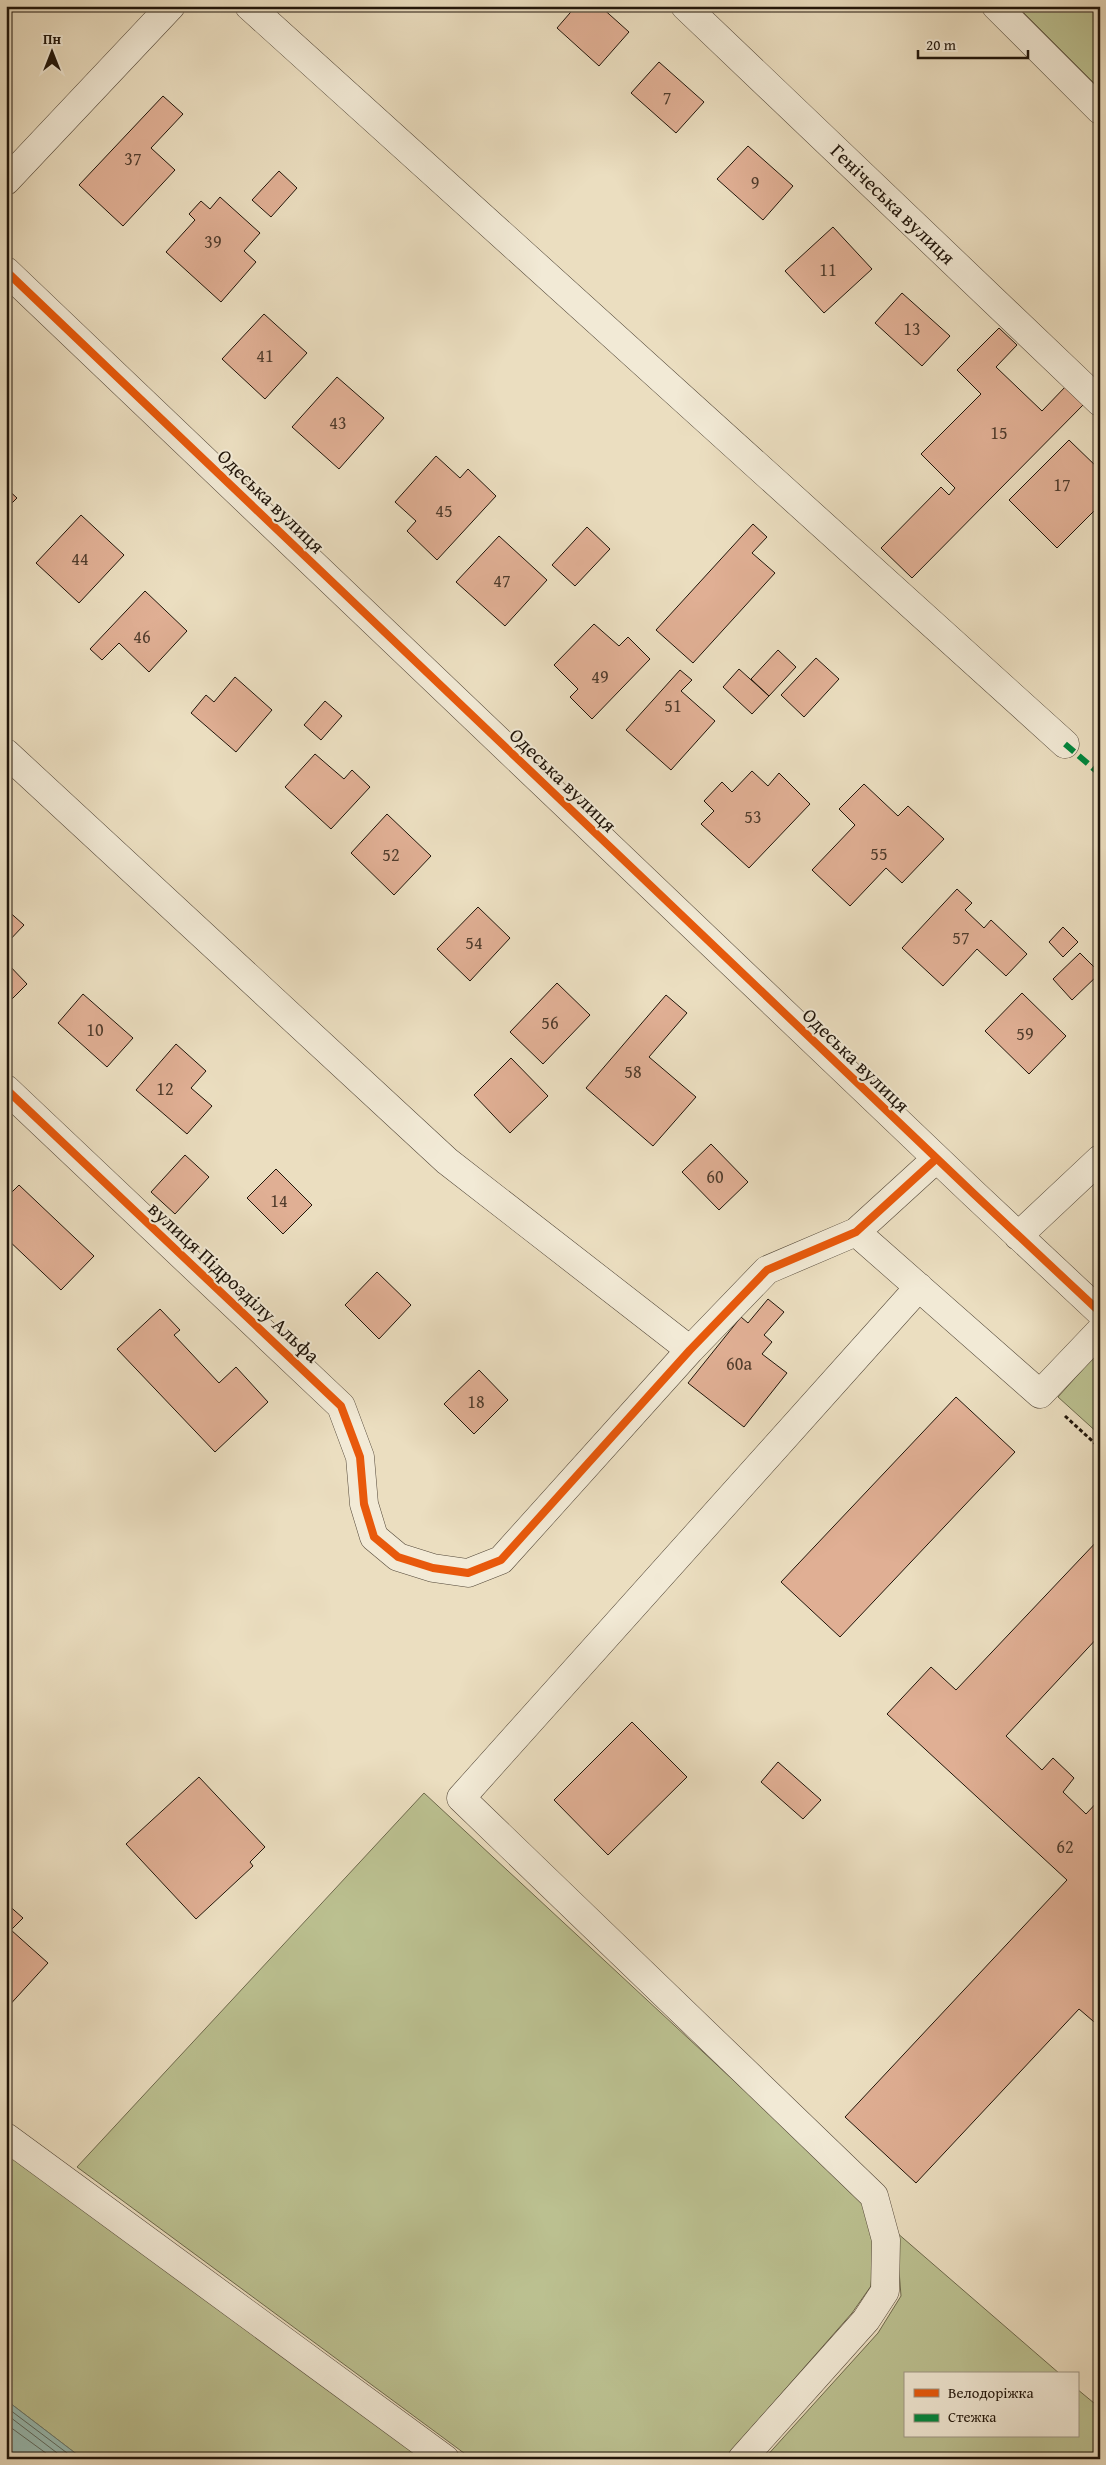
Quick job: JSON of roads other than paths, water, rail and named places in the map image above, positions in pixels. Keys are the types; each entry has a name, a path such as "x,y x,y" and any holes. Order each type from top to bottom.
{"street":[{"path":"6,181 171,6"},
{"path":"249,6 1065,744"},
{"name":"Генічеська вулиця","path":"685,6 1100,402"},
{"path":"996,6 1100,110"},
{"name":"Одеська вулиця","path":"6,271 936,1159 1100,1312"},
{"path":"6,754 446,1161 690,1350 767,1270 856,1232 936,1159"},
{"name":"вулиця Підрозділу Альфа","path":"6,1089 342,1406 360,1457 364,1504 374,1536 398,1557 433,1568 468,1573 501,1560 690,1350"},
{"path":"1018,1236 1100,1159"},
{"path":"856,1232 1040,1394 1100,1331"},
{"path":"742,2459 866,2320 885,2291 886,2240 874,2196 460,1798 919,1287"},
{"path":"6,2137 445,2459"}],"water":[{"path":"6,2400 83,2459 6,2459"}]}
